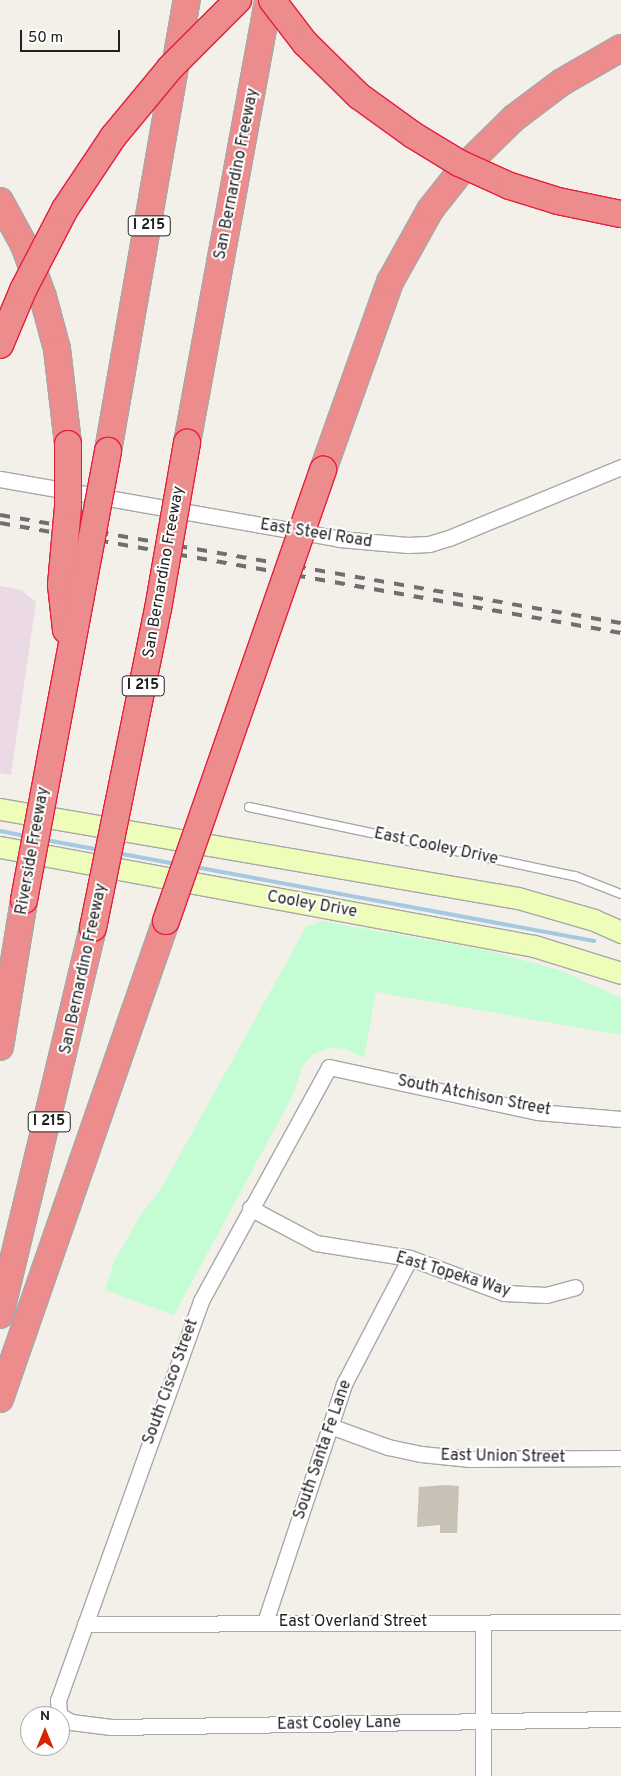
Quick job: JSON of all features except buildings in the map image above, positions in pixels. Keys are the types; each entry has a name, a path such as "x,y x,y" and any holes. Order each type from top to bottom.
{"highway":[{"name":"I 215","path":"69,656 108,451 187,0"},
{"path":"0,345 23,290 65,209 113,137 170,68 238,0"},
{"path":"272,0 305,43 359,96 413,135 459,162 510,186 558,201 621,214"},
{"name":"San Bernardino Freeway","path":"0,1315 93,928 158,608 262,37 272,0"},
{"path":"0,1399 322,470 390,282 430,210 464,167 514,118 562,82 621,48"},
{"path":"0,201 24,245 43,297 57,350 68,444 68,506 61,586 69,656"},
{"name":"Riverside Freeway","path":"0,1046 24,900 69,656"}],"street":[{"name":"East Steel Road","path":"0,479 339,539 408,545 429,544 449,538 621,467"},
{"path":"0,809 518,898 594,920 621,932"},
{"name":"Cooley Drive","path":"0,847 534,946 621,973"},
{"name":"South Atchison Street","path":"329,1067 537,1112 621,1119"},
{"name":"South Cisco Street","path":"58,1706 58,1700 201,1301 250,1208 329,1067"},
{"name":"East Topeka Way","path":"250,1208 316,1243 410,1258 504,1293 546,1296 575,1287"},
{"name":"South Santa Fe Lane","path":"265,1622 344,1384 410,1258"},
{"name":"East Union Street","path":"330,1426 388,1447 421,1454 470,1459 621,1458"},
{"name":"East Overland Street","path":"86,1624 621,1622"},
{"path":"482,1623 481,1722 483,1776"},
{"name":"East Cooley Lane","path":"70,1722 111,1728 621,1719"}],"lane":[{"name":"East Cooley Drive","path":"249,808 576,876 621,894"}],"shaded area":[{"path":"0,586 21,590 36,602 11,775 0,773"}],"green space":[{"path":"322,921 490,951 559,970 621,998 621,1035 376,992 364,1058 346,1049 329,1048 313,1054 303,1065 293,1095 174,1315 105,1290 114,1262 141,1214 161,1189 306,927"}],"waterway":[{"path":"0,831 26,836"},
{"path":"46,840 100,850"},
{"path":"117,853 176,864"},
{"path":"195,867 594,941"}],"railway":[{"path":"0,515 621,623"},
{"path":"0,523 621,633"}]}
